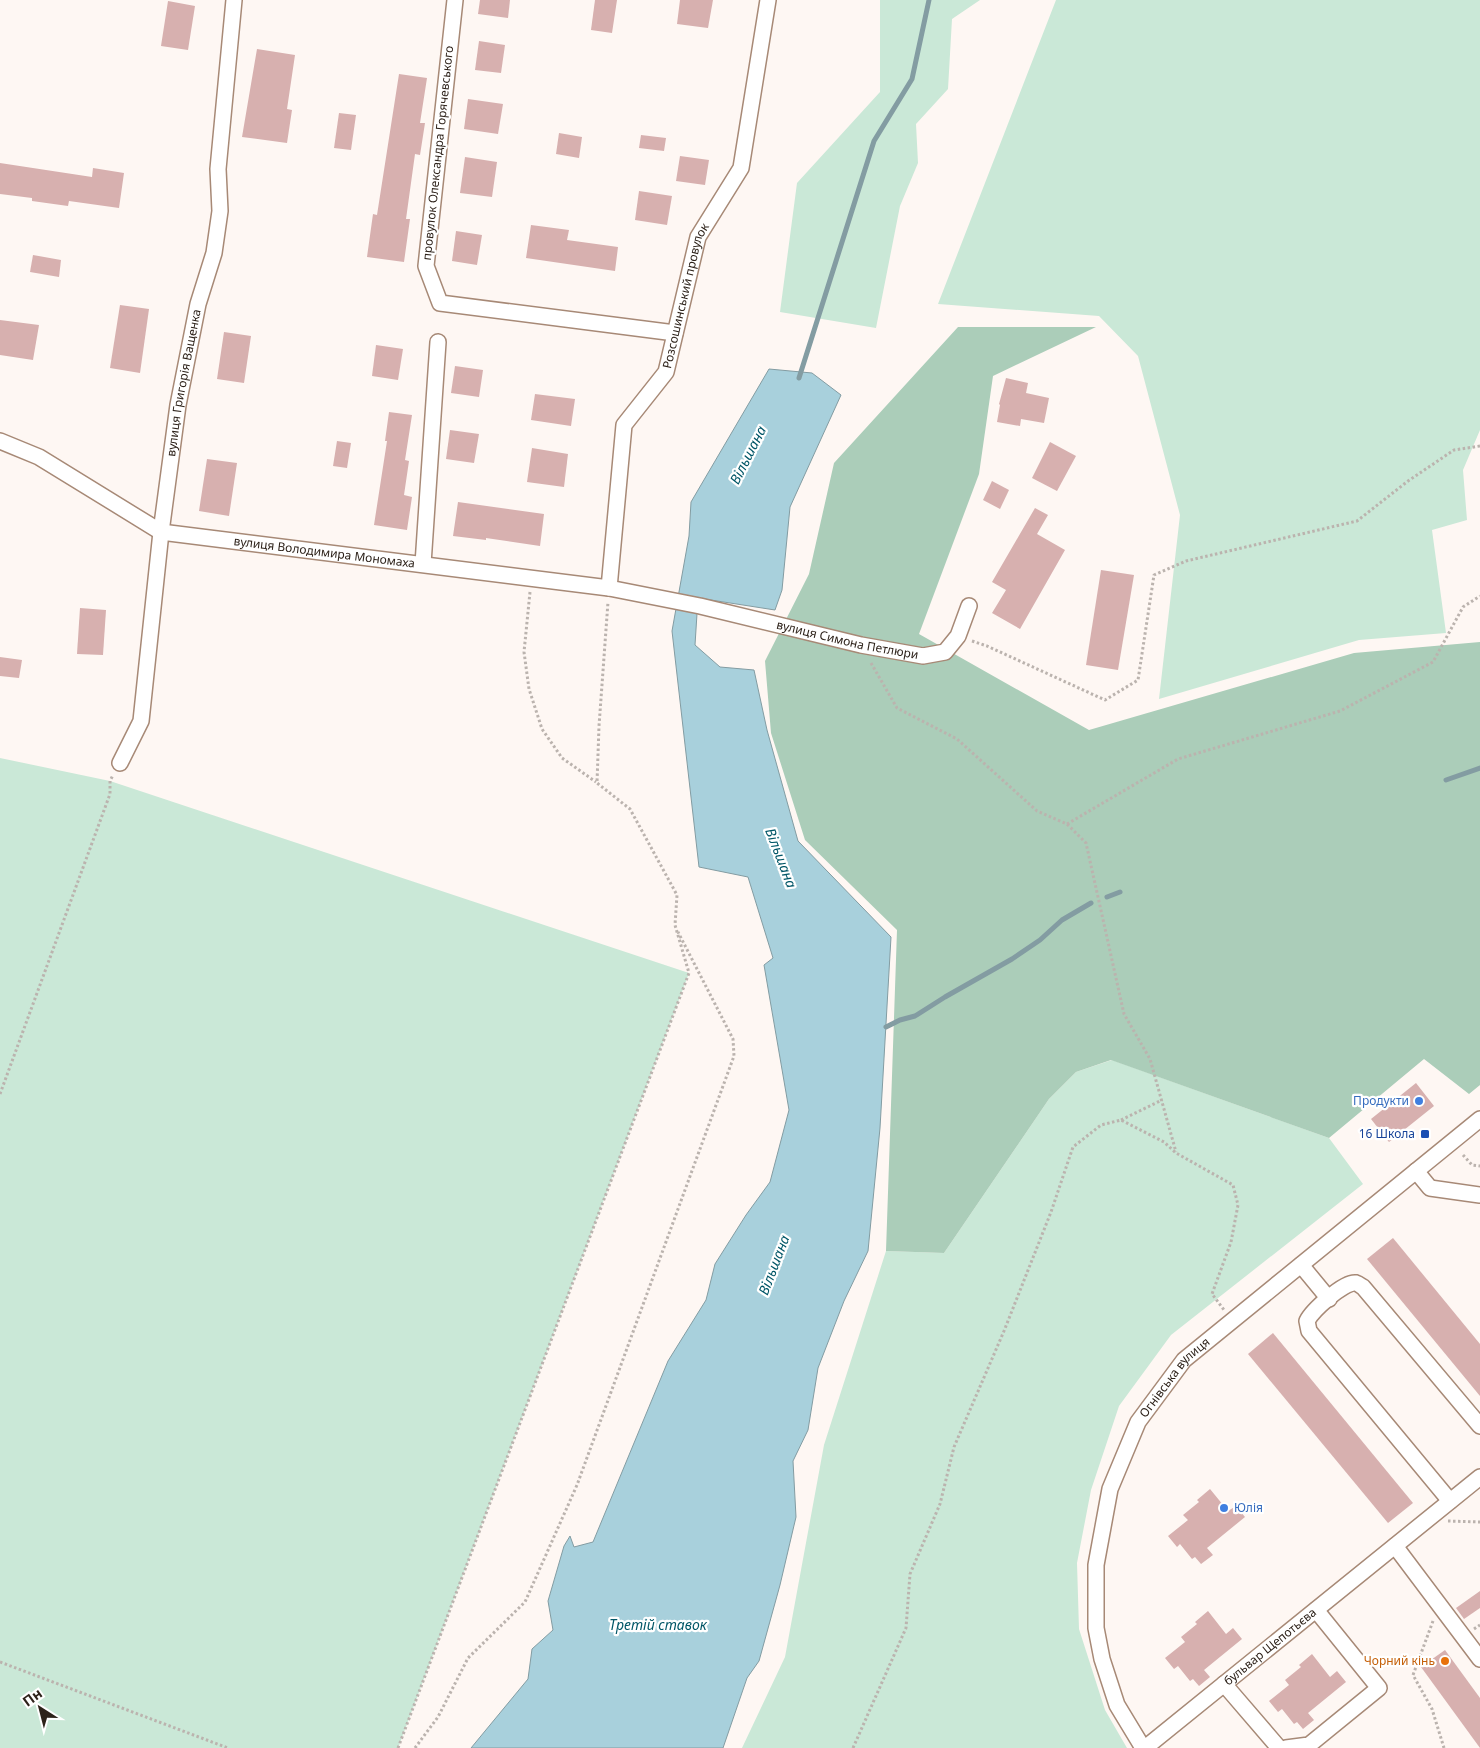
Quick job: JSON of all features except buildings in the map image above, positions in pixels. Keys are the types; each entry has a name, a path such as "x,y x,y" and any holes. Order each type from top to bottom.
{"street":[{"name":"вулиця Григорія Ващенка","path":"120,763 141,721 160,532 178,405 198,304 214,253 220,211 218,169 234,0"},
{"name":"провулок Олександра Горячевського","path":"455,0 426,266 440,303 675,333"},
{"name":"Розсошинський провулок","path":"609,588 624,425 666,372 698,237 741,168 768,0"},
{"path":"423,564 438,342"},
{"name":"вулиця Володимира Мономаха","path":"0,441 39,457 160,532 609,588 671,600"},
{"name":"вулиця Симона Петлюри","path":"671,600 861,645 923,656 945,652 958,636 968,606"},
{"name":"Огнівська вулиця","path":"1144,1748 1117,1705 1102,1659 1096,1628 1096,1565 1110,1490 1138,1422 1184,1360 1480,1119"},
{"path":"1416,1171 1430,1188 1480,1195"},
{"path":"1301,1265 1329,1299"},
{"path":"1450,1501 1309,1331 1307,1321 1312,1312 1346,1285 1356,1283 1363,1287 1480,1426"},
{"name":"бульвар Щепотьєва","path":"1144,1748 1480,1477"},
{"path":"1395,1546 1480,1659"},
{"path":"1286,1748 1309,1745 1379,1688 1316,1610"},
{"path":"1224,1684 1279,1748"}],"path":[{"path":"958,636 987,646 1105,700 1138,680 1154,575 1186,562 1357,521 1454,450 1480,446"},
{"path":"398,1748 689,973 675,925 677,895 630,809 597,782 562,758 542,729 529,689 524,652 531,578"},
{"path":"597,782 609,588"},
{"path":"1067,824 1178,759 1340,711 1433,662 1463,607 1480,596"},
{"path":"861,645 897,708 957,739 1037,811 1067,824 1086,843 1124,1014 1150,1059 1176,1153"},
{"path":"0,1094 110,794 110,781"},
{"path":"415,1748 438,1717 468,1658 525,1602 577,1485 734,1056 733,1039 675,925"},
{"path":"853,1748 906,1628 910,1574 940,1504 954,1447 1004,1331 1052,1212 1072,1147 1101,1125 1121,1120 1162,1100"},
{"path":"1121,1120 1164,1142 1176,1153 1233,1185 1238,1206 1231,1242 1212,1294 1232,1320"},
{"path":"1463,1155 1472,1165 1480,1166"},
{"path":"1216,1313 1222,1307"},
{"path":"1426,1521 1480,1522"},
{"path":"1439,1605 1413,1675 1432,1709 1444,1748"},
{"path":"0,1662 228,1748"}],"green space":[{"path":"880,0 980,0 952,19 948,89 916,124 918,163 900,206 876,328 780,312 797,183 880,92"},
{"path":"1056,0 1480,0 1480,430 1463,470 1467,520 1432,530 1446,633 1359,640 1159,699 1180,515 1138,356 1099,316 938,304"},
{"path":"958,327 1096,327 993,376 979,474 919,634 1089,730 1354,653 1480,642 1480,1085 1469,1094 1424,1059 1329,1138 1111,1060 1076,1072 1049,1099 944,1253 886,1251 897,930 805,840 771,733 765,661 809,574 834,463"},
{"path":"0,758 110,781 689,973 398,1748 0,1748"},
{"path":"1112,1060 1329,1138 1363,1184 1171,1335 1119,1406 1091,1490 1077,1563 1079,1629 1105,1710 1127,1748 742,1748 785,1657 824,1445 886,1251 944,1253 1049,1099 1076,1072"}],"water":[{"name":"Третій ставок","path":"769,369 812,373 841,395 790,507 782,590 775,610 698,598 695,645 720,667 754,670 767,730 798,841 891,937 880,1128 868,1251 844,1301 818,1368 808,1430 793,1461 796,1517 780,1585 759,1661 747,1678 723,1748 471,1748 528,1679 532,1649 553,1630 548,1601 564,1546 570,1536 574,1547 593,1542 668,1361 706,1300 715,1264 746,1215 770,1182 789,1110 764,965 773,958 748,877 699,867 672,631 689,536 691,502"}],"waterway":[{"name":"Вільшана","path":"799,378 874,141 912,79 929,0"},
{"path":"1446,780 1480,768"},
{"path":"1107,897 1120,892"},
{"path":"886,1027 900,1020 915,1016 1012,959 1040,940 1062,920 1091,903"}],"place":[{"name":"Продукти","path":"1419,1101"},
{"name":"16 Школа","path":"1425,1134"},
{"name":"Юлія","path":"1224,1508"},
{"name":"Чорний кінь","path":"1445,1661"}]}
